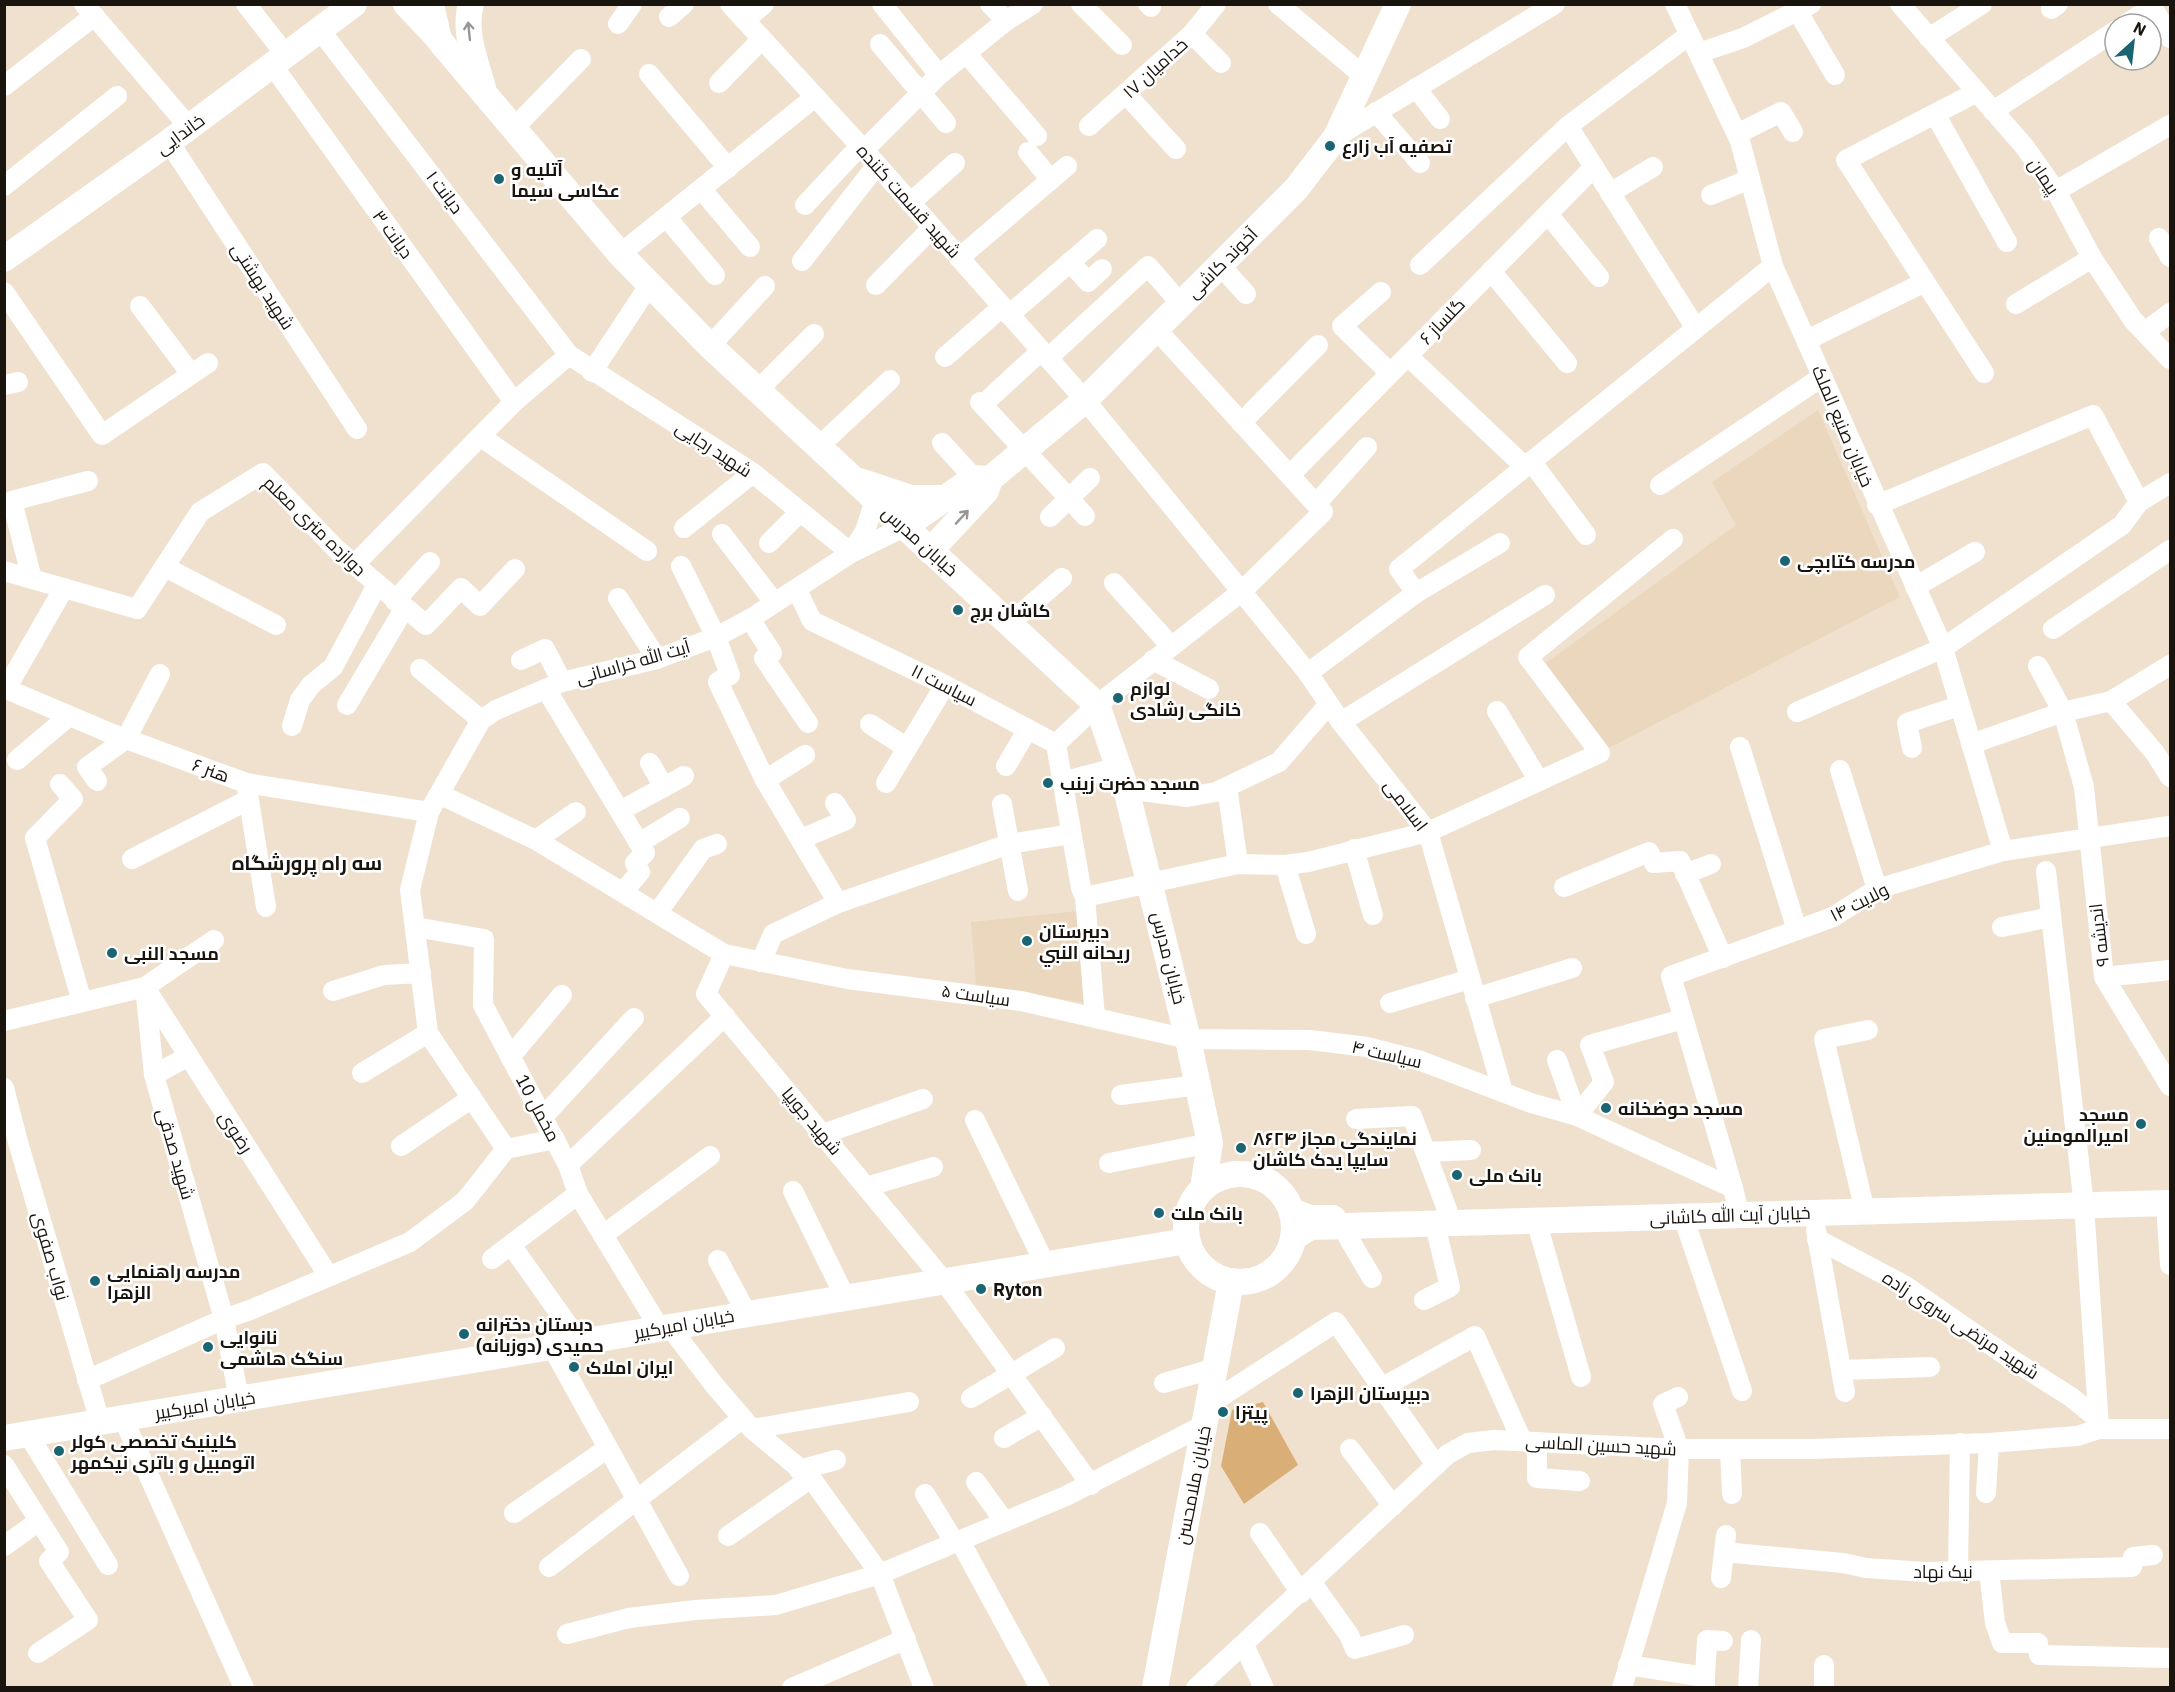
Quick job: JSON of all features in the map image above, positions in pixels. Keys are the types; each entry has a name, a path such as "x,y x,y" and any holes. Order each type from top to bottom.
{"main road":[{"name":"خاندایی","path":"4,260 179,135 354,4"},
{"name":"خیابان مدرس","path":"406,4 620,254 710,346 817,448 1097,705 1122,778 1150,882 1188,1039 1210,1143"},
{"path":"431,4 439,40"},
{"path":"471,4 468,15 469,36 485,97"},
{"name":"آخوند کاشی","path":"904,527 947,498 1024,453 1085,400 1296,189 1336,137 1398,4"},
{"path":"848,476 911,498 947,498"},
{"name":"آخوند کاشی","path":"930,551 986,491 982,479"},
{"path":"1210,1143 1233,1174"},
{"path":"1203,1188 1222,1176 1233,1174 1260,1177 1274,1185 1285,1197 1292,1211 1293,1238 1286,1257 1276,1269 1263,1278 1247,1282 1231,1282 1208,1272 1191,1253 1187,1241 1188,1212 1203,1188 1210,1143"},
{"name":"خیابان آیت الله کاشانی","path":"1293,1238 1310,1227 1342,1227 1735,1198 1863,1203 2169,1200"},
{"name":"خیابان آیت الله کاشانی","path":"1292,1211 1310,1218 1536,1220 1814,1213 2083,1201"},
{"name":"خیابان امیرکبیر","path":"17,1436 1187,1241"},
{"name":"خیابان ملامحسن","path":"1155,1688 1231,1282"}],"street":[{"name":"دیانت ۳","path":"246,4 280,61 514,402"},
{"path":"618,24 632,4"},
{"name":"شهید قسمت کننده","path":"730,4 867,154 1085,400 1241,592"},
{"path":"745,20 764,4"},
{"path":"882,4 939,75"},
{"path":"990,4 1006,21"},
{"path":"805,205 867,154 939,75 1006,21 1033,4"},
{"path":"1081,4 1122,45"},
{"name":"خدامیان ۱۷","path":"1089,126 1192,34 1216,4"},
{"path":"1278,4 1365,78"},
{"path":"1336,137 1555,4"},
{"name":"خیابان صنیع الملک","path":"1675,4 1737,134 1773,266 1808,340 1877,505 1942,648 2003,851"},
{"name":"پیمان","path":"1900,4 2024,146 2056,191 2092,258 2133,321 2170,359"},
{"path":"1929,38 1982,4"},
{"path":"2152,6 2170,38"},
{"path":"1699,53 1743,38 1798,9 1835,75"},
{"path":"4,86 89,10"},
{"name":"شهید بهشتی","path":"89,10 179,135 357,429"},
{"name":"دیانت ۱","path":"320,30 569,355"},
{"path":"1192,34 1221,63"},
{"path":"1420,265 1568,126 1689,35"},
{"path":"719,82 762,39"},
{"path":"1993,111 2103,39"},
{"path":"880,44 920,95 946,123"},
{"path":"966,52 1032,144 1051,180"},
{"path":"513,129 581,59"},
{"path":"649,75 728,168"},
{"path":"1416,88 1440,119"},
{"path":"1977,92 1846,160 1984,373"},
{"path":"1126,94 1176,149"},
{"path":"4,186 117,96"},
{"path":"620,254 815,97"},
{"path":"1376,112 1419,164"},
{"path":"1737,134 1781,112 1793,132"},
{"path":"1935,114 2007,242"},
{"path":"2056,191 2170,125"},
{"path":"1568,126 1695,327"},
{"path":"802,261 867,154"},
{"path":"910,203 955,163"},
{"path":"959,258 1067,166"},
{"name":"گلساز ۶","path":"1290,475 1594,167"},
{"path":"1610,193 1653,167"},
{"path":"1711,195 1750,179"},
{"path":"702,190 750,246"},
{"path":"1548,214 1599,277"},
{"path":"667,218 715,275"},
{"path":"876,285 932,228"},
{"path":"2159,238 2170,257"},
{"path":"945,357 1097,239"},
{"path":"2016,304 2092,258"},
{"path":"1070,262 1088,282 1102,269"},
{"path":"1220,265 1246,294"},
{"path":"1085,516 1024,453 985,400 1045,355 1148,266 1181,304"},
{"path":"1416,593 1399,569 1773,266"},
{"path":"1491,271 1567,363"},
{"path":"1808,340 1925,282"},
{"path":"592,372 650,285"},
{"path":"710,346 765,286"},
{"path":"4,292 102,435 200,369 140,306"},
{"path":"1381,292 1342,326 1390,373"},
{"path":"2145,332 2170,313"},
{"path":"1156,329 1320,508"},
{"path":"757,391 814,334"},
{"path":"1240,423 1318,345"},
{"path":"354,565 514,402 569,355"},
{"name":"شهید رجایی","path":"569,355 592,372 753,473 851,553"},
{"path":"1408,356 1528,464 1586,534"},
{"path":"1660,485 1822,377"},
{"path":"817,448 890,380"},
{"path":"1877,505 2093,415 2139,502"},
{"path":"481,437 648,551"},
{"path":"942,443 982,479"},
{"path":"1095,1017 1085,897 1071,834 1056,744 1097,705 1241,592 1320,508 1367,447"},
{"name":"دوازده متری معلم","path":"4,571 137,609 200,512 263,473 354,565 426,625 461,588 480,606 515,569"},
{"path":"684,528 753,473"},
{"path":"1050,518 1090,478"},
{"path":"32,579 12,501 88,481"},
{"path":"1797,712 1942,648 2122,525 2139,502 2170,483"},
{"name":"آیت الله خراسانی","path":"482,720 496,710 554,686 657,659 716,637 750,619 851,553 865,531 875,500"},
{"path":"769,543 800,512"},
{"path":"851,553 904,527"},
{"path":"722,534 774,602"},
{"path":"1085,897 1238,864 1285,865 1308,862 1428,831 1600,753 1528,657 1673,539"},
{"path":"1308,674 1416,593 1500,543"},
{"path":"2053,628 2170,550"},
{"path":"1915,587 1975,552"},
{"path":"347,705 400,605 430,562"},
{"path":"681,566 716,637 730,675 718,682 765,780 838,903"},
{"path":"165,567 276,625"},
{"path":"1010,623 1062,578"},
{"path":"1114,583 1171,646"},
{"path":"292,726 300,700 311,685 333,667 377,585"},
{"path":"5,688 63,588"},
{"name":"سیاست ۱۱","path":"796,590 812,621 945,685 1056,744"},
{"name":"اسلامی","path":"1241,592 1308,674 1341,722 1428,831 1503,1092"},
{"path":"1341,722 1545,595"},
{"path":"618,598 657,659"},
{"path":"750,619 772,653 765,658 808,723"},
{"path":"521,660 545,649 554,686 620,811 645,853 635,863 640,872 623,892"},
{"path":"1153,660 1209,689"},
{"path":"1971,744 2063,712 2111,701 2170,665"},
{"name":"اندیشه ۹","path":"2038,666 2063,712 2084,787 2087,838 2104,977 2164,1061 2170,1086"},
{"path":"420,669 482,720 441,795 429,812 410,890 428,1033 506,1149"},
{"path":"97,781 87,767 126,739 160,674"},
{"path":"886,783 945,685"},
{"name":"هنر ۶","path":"5,688 247,791 429,812"},
{"path":"2111,701 2155,753 2170,777"},
{"path":"1062,782 1122,778 1187,797 1216,792 1279,762 1329,704"},
{"path":"1912,748 1907,723 1959,706"},
{"path":"1497,711 1539,781"},
{"path":"17,760 69,716"},
{"path":"870,724 907,748"},
{"path":"1006,766 1028,729"},
{"path":"1740,747 1797,930"},
{"path":"765,780 805,755"},
{"path":"650,763 664,787"},
{"path":"1840,770 1877,889"},
{"path":"620,811 684,776"},
{"path":"60,784 73,799 27,835 82,1002"},
{"path":"1227,787 1238,864"},
{"path":"132,859 247,791 266,907"},
{"name":"سیاست ۵","path":"441,795 536,840 724,954 846,979 1021,1001 1188,1039"},
{"path":"801,839 846,820 835,803"},
{"path":"1002,804 1018,891"},
{"path":"536,840 576,812"},
{"path":"639,843 680,818"},
{"name":"ولایت ۱۴","path":"1683,1019 1671,976 1833,917 1877,889 2003,851 2170,826"},
{"path":"761,962 773,934 838,903 1009,844 1071,834"},
{"path":"657,912 703,849 717,844"},
{"path":"1354,849 1373,915"},
{"path":"1564,887 1649,852 1654,863 1680,861 1723,958"},
{"path":"1685,874 1711,864"},
{"path":"1285,865 1306,934"},
{"path":"2046,872 2083,1201 2099,1424"},
{"path":"2002,927 2051,917"},
{"name":"مخمل 10","path":"415,927 484,939 483,1005 555,1139 568,1165 578,1194 665,1328 748,1423 805,1474 880,1574 924,1688"},
{"path":"4,1021 145,987 214,940"},
{"name":"شهید جویپا","path":"724,954 706,994 944,1281 1091,1485"},
{"path":"1475,998 1572,968"},
{"path":"2104,977 2170,970"},
{"path":"333,991 384,975 421,973"},
{"path":"1390,1003 1470,979"},
{"name":"رضوی","path":"145,987 187,1057 328,1275"},
{"name":"شهید صدقی","path":"145,987 154,1075 224,1318 239,1399"},
{"path":"510,1057 562,995"},
{"path":"568,1165 725,1016"},
{"path":"543,1116 634,1018"},
{"path":"1577,1116 1604,1082 1590,1045 1683,1019 1735,1198"},
{"path":"1863,1203 1824,1039 1869,1030"},
{"path":"362,1073 428,1033"},
{"name":"سیاست ۴","path":"1188,1039 1310,1040 1367,1047 1421,1061 1503,1092 1577,1116 1735,1198"},
{"path":"154,1075 187,1057"},
{"path":"1557,1060 1577,1116"},
{"path":"1121,1095 1197,1085"},
{"name":"نواب صفوی","path":"4,1088 87,1380 112,1420 244,1688"},
{"path":"402,1146 472,1098"},
{"path":"823,1134 923,1099"},
{"path":"1356,1119 1412,1116 1426,1152 1442,1220 1450,1287 1424,1300"},
{"path":"975,1120 1045,1264"},
{"path":"87,1380 224,1318 249,1310 410,1242 465,1201 506,1149 555,1139"},
{"path":"1109,1163 1210,1143"},
{"path":"1426,1152 1471,1150"},
{"path":"603,1235 710,1156"},
{"path":"866,1187 933,1167"},
{"path":"792,1191 845,1297"},
{"path":"492,1259 578,1194"},
{"path":"2169,1200 2170,1265"},
{"path":"1814,1213 1845,1392"},
{"path":"1683,1216 1742,1391"},
{"path":"1536,1220 1581,1377"},
{"path":"1342,1227 1372,1278"},
{"name":"شهید مرتضی سروی زاده","path":"1817,1239 1904,1285 2001,1353 2071,1397 2099,1424"},
{"path":"511,1245 580,1342"},
{"path":"718,1260 747,1314"},
{"path":"567,1634 629,1618 695,1610 776,1605 880,1574 1091,1485 1206,1415 1336,1322 1436,1465"},
{"path":"1383,1387 1475,1336 1529,1441 1536,1478 1580,1481"},
{"path":"552,1347 680,1576"},
{"path":"971,1398 1055,1348"},
{"path":"1842,1370 1930,1367"},
{"path":"1164,1383 1215,1368"},
{"path":"1622,1688 1673,1521 1680,1484 1679,1449 1663,1404 1678,1397"},
{"path":"549,1567 637,1500 748,1423 909,1402"},
{"path":"1004,1438 1042,1416"},
{"name":"شهید حسین الماسی","path":"1196,1688 1436,1465 1455,1449 1468,1443 1529,1441 1679,1449 1811,1449 1989,1443 2078,1436 2099,1424 2170,1429"},
{"path":"4,1456 17,1436 108,1565"},
{"path":"1958,1571 1960,1443"},
{"path":"1986,1494 1989,1443"},
{"path":"514,1513 608,1448"},
{"path":"1350,1449 1393,1506"},
{"path":"1730,1449 1732,1494"},
{"path":"728,1536 805,1474 836,1460"},
{"path":"4,1465 59,1552 49,1561 88,1620 38,1653"},
{"path":"976,1482 1005,1522"},
{"path":"926,1494 957,1542 1040,1688"},
{"path":"4,1546 39,1521"},
{"path":"1260,1533 1349,1635 1355,1649 1404,1635"},
{"name":"نیک نهاد","path":"1721,1578 1725,1544 1866,1568 1958,1571 2133,1567 2133,1557 2153,1555"},
{"path":"1989,1571 1995,1623 2002,1643 2038,1643 2039,1655 2170,1658"},
{"path":"792,1688 906,1639"},
{"path":"1628,1665 1705,1682 1707,1640 1723,1641"},
{"path":"1748,1688 1751,1640"},
{"path":"1244,1645 1264,1688"},
{"path":"1824,1665 1824,1688"}],"shaded area":[{"name":"مدرسه کتابچی","path":"1818,410 1900,597 1609,748 1546,663 1736,525 1712,482"},
{"name":"دبيرستان ريحانه النبي","path":"1078,911 1086,1003 976,986 971,922"},
{"path":"1263,1402 1298,1465 1244,1504 1221,1466 1232,1410"}],"place":[{"name":"تصفیه آب زارع","path":"1330,146"},
{"name":"آتلیه و عکاسی سیما","path":"499,179"},
{"name":"مدرسه کتابچی","path":"1785,561"},
{"name":"کاشان برج","path":"958,610"},
{"name":"لوازم خانگی رشادی","path":"1118,698"},
{"name":"مسجد حضرت زینب","path":"1048,783"},
{"name":"دبيرستان ريحانه النبي","path":"1027,941"},
{"name":"مسجد النبی","path":"112,953"},
{"name":"مسجد حوضخانه","path":"1606,1108"},
{"name":"مسجد امیرالمومنین","path":"2141,1124"},
{"name":"نمایندگی مجاز ۸۶۲۴ سایپا یدک کاشان","path":"1241,1148"},
{"name":"بانک ملی","path":"1457,1175"},
{"name":"بانک ملت","path":"1159,1213"},
{"name":"مدرسه راهنمایی الزهرا","path":"95,1281"},
{"name":"Ryton","path":"981,1289"},
{"name":"دبستان دخترانه حمیدی (دوزبانه)","path":"464,1334"},
{"name":"نانوایی سنگک هاشمی","path":"208,1347"},
{"name":"ایران املاک","path":"574,1367"},
{"name":"دبیرستان الزهرا","path":"1298,1393"},
{"name":"پیتزا","path":"1223,1412"},
{"name":"کلینیک تخصصی کولر اتومبیل و باتری نیکمهر","path":"59,1451"}],"district":[{"name":"سه راه پرورشگاه","path":"307,862"}]}
